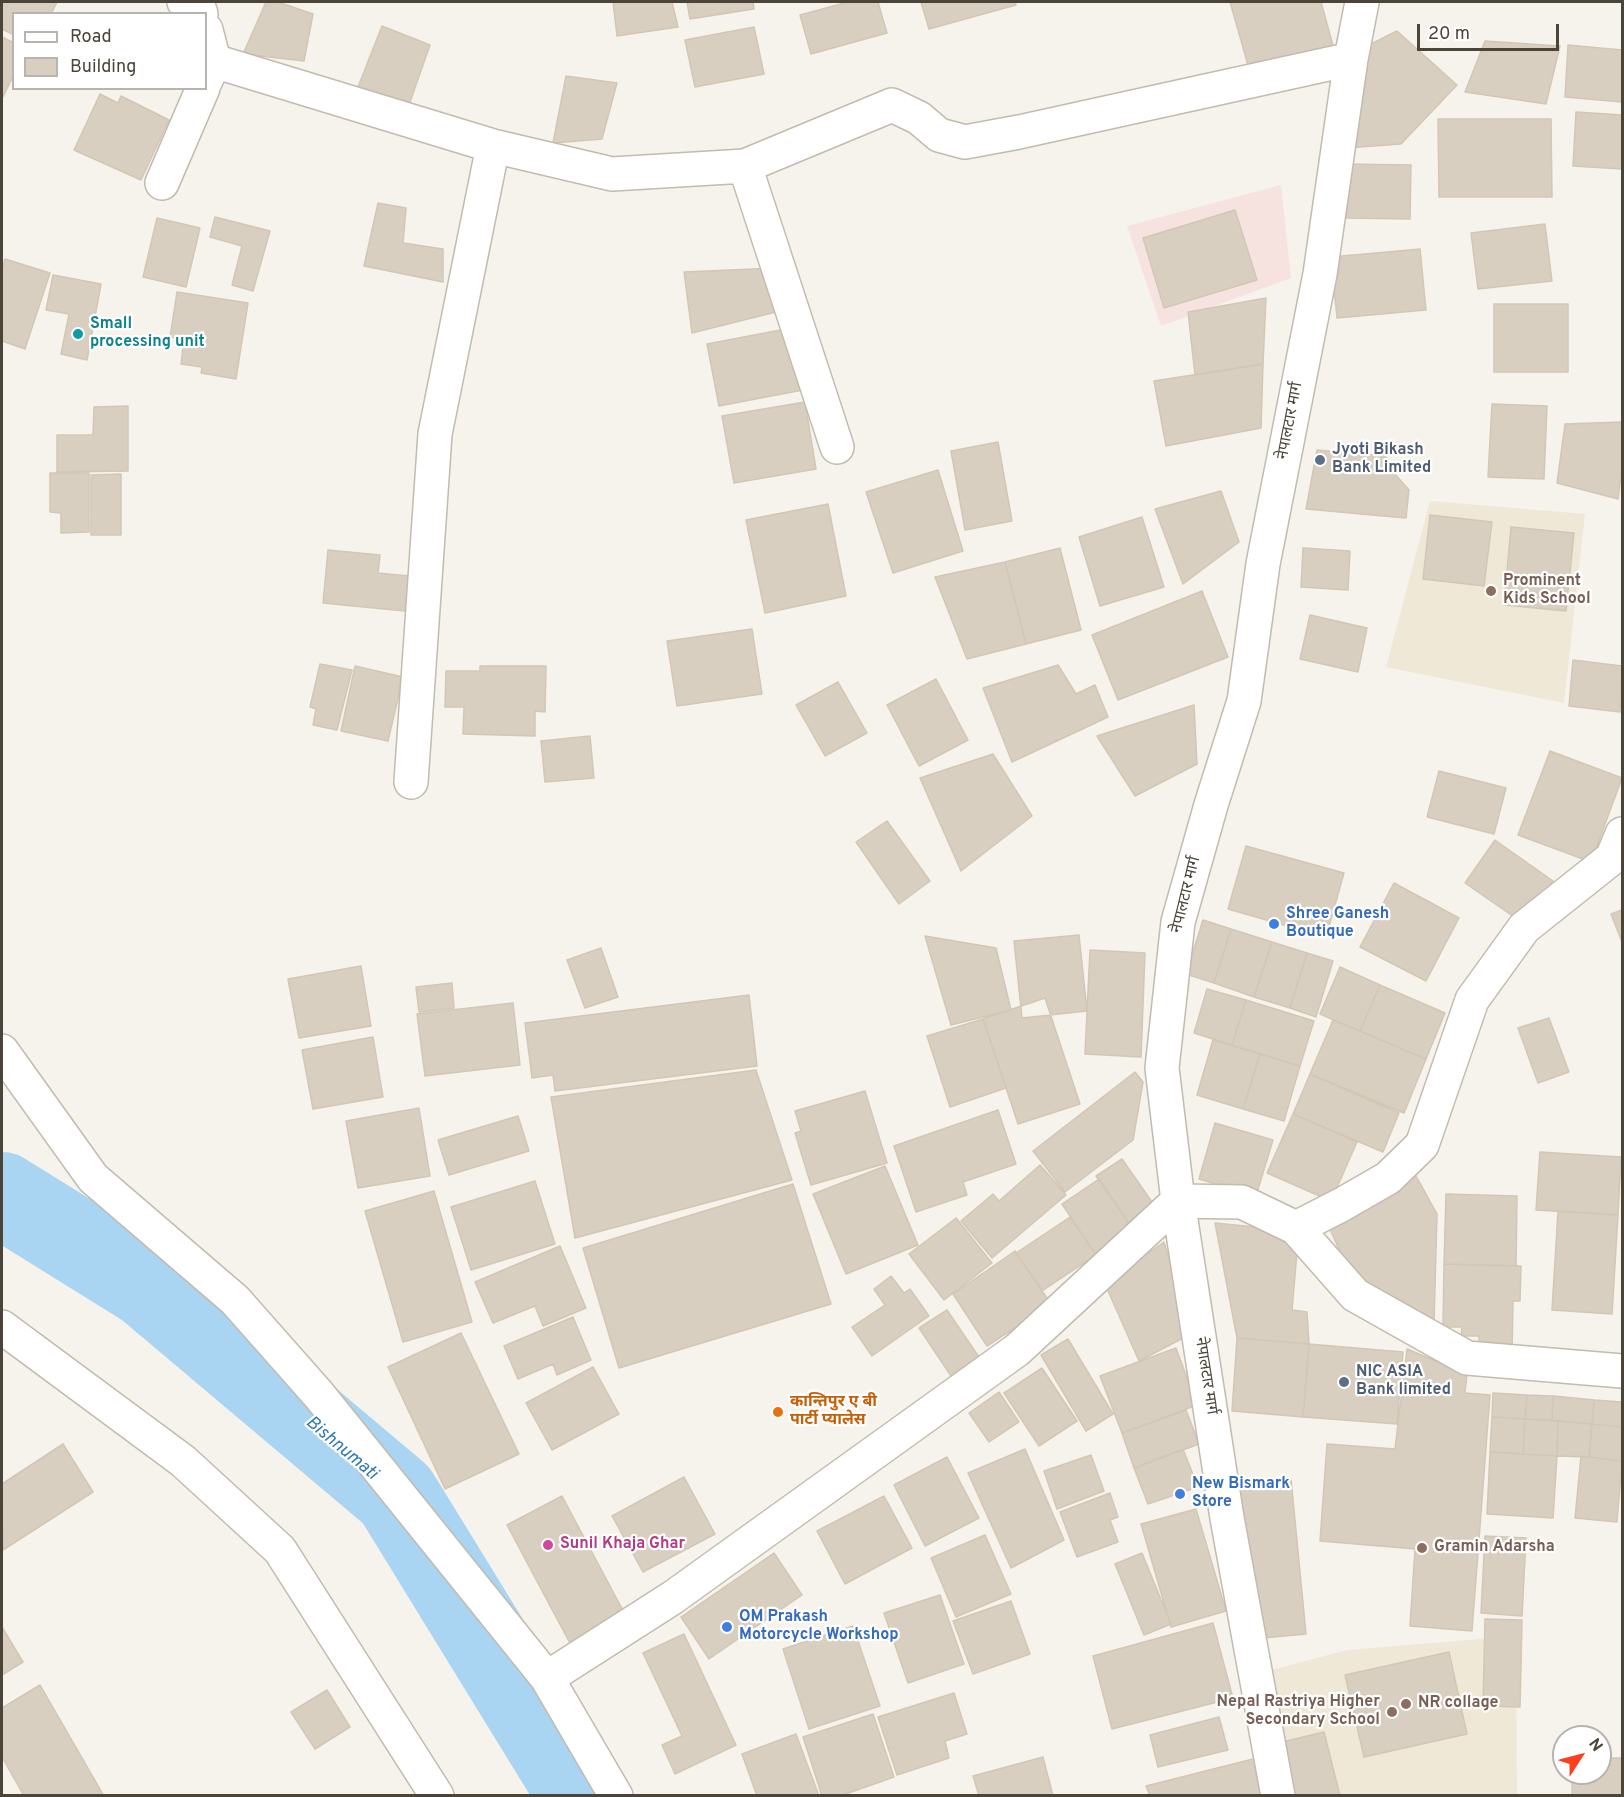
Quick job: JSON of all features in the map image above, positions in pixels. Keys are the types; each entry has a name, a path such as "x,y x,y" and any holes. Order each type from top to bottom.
{"street":[{"path":"184,2 199,8 200,12"},
{"name":"नेपालटार मार्ग","path":"1278,1796 1227,1518 1179,1201 1162,1068 1178,922 1211,805 1244,701 1263,564 1320,274 1351,59 1362,2"},
{"path":"207,65 493,146 612,174 745,166 892,105 919,118 939,135 965,142 1351,59"},
{"path":"162,183 197,90"},
{"path":"411,782 435,434 493,146"},
{"path":"745,166 837,447"},
{"path":"1296,1227 1388,1178 1422,1145 1472,1000 1524,928 1612,858 1623,834"},
{"path":"2,1052 93,1179 236,1300 319,1395 547,1678 616,1796"},
{"path":"547,1678 672,1598 1017,1350 1179,1201 1242,1202 1296,1227 1355,1295 1467,1358 1623,1371"},
{"path":"2,1327 183,1461 280,1550 437,1796"}],"shaded area":[{"path":"1281,185 1291,278 1161,326 1127,226"},
{"name":"Prominent Kids School","path":"1430,501 1585,514 1564,703 1386,667"},
{"name":"Nepal Rastriya Higher Secondary School","path":"1516,1636 1517,1795 1285,1795 1260,1673 1347,1650"}],"building":[{"path":"2,2 57,2 52,12 12,12 12,34 2,29"},
{"path":"266,2 278,2 313,14 304,61 243,54"},
{"path":"613,2 672,2 678,27 617,36"},
{"path":"687,2 753,2 754,9 690,19"},
{"path":"848,2 878,2 887,33 811,54 800,15"},
{"path":"921,2 1015,2 1016,5 929,29"},
{"path":"1230,2 1321,2 1334,49 1250,72"},
{"path":"382,26 430,45 410,102 356,92"},
{"path":"754,27 764,74 695,87 685,40"},
{"path":"1397,31 1457,85 1401,144 1346,148 1367,46"},
{"path":"2,37 12,42 12,78 2,99"},
{"path":"1485,41 1560,46 1546,104 1465,92"},
{"path":"1568,45 1622,50 1622,102 1565,97"},
{"path":"566,76 617,83 602,139 553,143"},
{"path":"100,94 118,103 121,96 169,120 141,180 74,150"},
{"path":"1576,112 1622,115 1622,169 1573,166"},
{"path":"1438,119 1551,119 1552,197 1439,197"},
{"path":"1345,164 1411,165 1410,219 1345,218"},
{"path":"378,203 406,208 403,243 443,249 443,282 364,266"},
{"path":"1235,210 1257,280 1164,308 1143,238"},
{"path":"215,217 270,231 253,291 232,285 242,246 210,237"},
{"path":"157,218 200,228 186,287 143,277"},
{"path":"1545,224 1552,281 1478,289 1471,233"},
{"path":"1420,249 1426,310 1337,318 1331,257"},
{"path":"5,259 50,273 25,349 2,341 2,270"},
{"path":"776,268 776,312 692,333 684,272"},
{"name":"Small processing unit","path":"53,275 101,284 87,360 61,354 69,314 46,310"},
{"path":"177,292 248,303 236,379 201,373 202,367 181,364 184,339 170,337"},
{"path":"1266,298 1263,364 1195,375 1188,312"},
{"path":"1494,304 1568,304 1568,372 1494,372"},
{"path":"791,328 803,390 719,406 707,344"},
{"path":"1263,364 1261,428 1166,446 1154,381"},
{"path":"805,402 816,469 734,483 722,416"},
{"path":"1492,404 1547,406 1544,479 1488,477"},
{"path":"128,406 128,471 57,472 57,435 93,435 94,407"},
{"path":"1622,422 1622,469 1618,499 1557,483 1565,424"},
{"path":"998,442 1012,521 965,530 951,451"},
{"path":"1317,450 1386,456 1394,473 1409,490 1406,518 1306,509"},
{"path":"938,470 963,551 893,573 866,492"},
{"path":"50,473 89,473 89,532 61,533 61,513 50,512"},
{"path":"121,474 121,535 91,535 91,475"},
{"path":"1221,491 1239,542 1183,584 1155,509"},
{"path":"828,504 846,596 765,613 746,520"},
{"path":"1430,515 1492,522 1484,586 1423,579"},
{"path":"1142,517 1164,587 1100,606 1079,537"},
{"path":"1511,527 1574,533 1566,611 1504,605"},
{"path":"1060,548 1081,630 1026,644 1005,562"},
{"path":"1303,548 1350,551 1348,590 1301,587"},
{"path":"328,550 380,555 378,573 409,576 405,611 323,603"},
{"path":"1005,562 1026,644 967,659 935,577"},
{"path":"1202,591 1228,657 1118,700 1092,635"},
{"path":"1310,615 1367,628 1358,672 1300,659"},
{"path":"752,629 762,694 677,706 667,641"},
{"path":"1573,660 1622,666 1620,712 1569,706"},
{"path":"320,664 352,670 337,730 313,725 316,709 310,707"},
{"path":"1058,665 1076,694 1095,685 1108,717 1012,762 983,688"},
{"path":"355,666 403,677 388,741 341,731"},
{"path":"480,666 546,666 545,712 535,711 535,736 463,734 464,707 445,707 446,671 480,671"},
{"path":"936,679 968,740 919,766 887,705"},
{"path":"838,682 867,733 825,756 796,705"},
{"path":"1194,705 1197,764 1135,796 1097,736"},
{"path":"590,736 594,778 545,782 541,741"},
{"path":"1550,751 1622,778 1591,862 1518,835"},
{"path":"993,754 1032,816 961,871 920,778"},
{"path":"1439,771 1506,788 1494,834 1427,817"},
{"path":"887,821 930,881 899,904 856,842"},
{"path":"1495,840 1553,881 1524,924 1465,883"},
{"path":"1246,846 1344,873 1326,937 1228,909"},
{"path":"1394,883 1459,918 1426,981 1360,947"},
{"path":"1622,910 1622,942 1611,914"},
{"path":"1203,920 1231,929 1214,983 1186,974"},
{"path":"1231,929 1272,942 1254,997 1214,983"},
{"path":"1079,935 1087,1011 1022,1018 1014,941"},
{"path":"925,936 996,948 1011,1010 951,1025"},
{"path":"1272,942 1307,953 1290,1008 1254,997"},
{"path":"601,948 618,997 585,1008 567,960"},
{"path":"1090,950 1145,953 1141,1057 1085,1054"},
{"path":"1307,953 1333,961 1316,1017 1290,1008"},
{"path":"361,966 371,1026 299,1038 288,979"},
{"path":"1340,967 1380,985 1360,1031 1320,1014"},
{"path":"452,983 454,1008 419,1012 416,987"},
{"path":"1380,985 1445,1013 1426,1059 1360,1031"},
{"path":"1207,989 1246,1000 1232,1045 1194,1033"},
{"path":"749,995 757,1066 555,1091 553,1075 532,1078 525,1023"},
{"path":"1045,998 1080,1104 1018,1124 983,1019"},
{"path":"1246,1000 1314,1021 1300,1066 1232,1045"},
{"path":"513,1003 520,1065 425,1076 417,1014"},
{"path":"1549,1018 1569,1072 1538,1083 1518,1028"},
{"path":"983,1019 1006,1088 950,1107 927,1036"},
{"path":"1333,1020 1426,1059 1404,1113 1310,1074"},
{"path":"373,1037 383,1097 313,1109 302,1050"},
{"path":"1213,1040 1260,1054 1243,1109 1197,1095"},
{"path":"1260,1054 1300,1066 1284,1121 1243,1109"},
{"path":"756,1070 792,1180 575,1238 551,1097"},
{"path":"1135,1072 1143,1082 1133,1140 1065,1192 1033,1151"},
{"path":"1310,1074 1399,1113 1383,1152 1293,1114"},
{"path":"865,1091 887,1163 811,1185 795,1133 801,1131 795,1111"},
{"path":"419,1108 430,1176 358,1188 346,1121"},
{"path":"998,1110 1016,1164 963,1182 967,1195 916,1212 894,1146"},
{"path":"1293,1114 1357,1142 1331,1201 1267,1173"},
{"path":"518,1116 529,1151 449,1175 438,1140"},
{"path":"1215,1123 1273,1140 1256,1196 1199,1179"},
{"path":"1540,1152 1621,1157 1618,1215 1536,1210"},
{"path":"1122,1159 1159,1212 1133,1229 1096,1176"},
{"path":"1040,1165 1066,1195 992,1258 961,1221 993,1194 999,1201"},
{"path":"885,1166 918,1245 846,1274 813,1194"},
{"path":"1415,1174 1437,1214 1434,1323 1354,1284 1327,1222"},
{"path":"1099,1179 1133,1229 1096,1255 1062,1204"},
{"path":"535,1181 555,1244 471,1270 451,1207"},
{"path":"793,1184 831,1304 619,1368 583,1248"},
{"path":"434,1191 472,1322 403,1342 365,1211"},
{"path":"1446,1194 1517,1196 1516,1266 1444,1264"},
{"path":"1558,1211 1618,1215 1612,1314 1552,1310"},
{"path":"1070,1217 1096,1255 1042,1291 1016,1253"},
{"path":"956,1218 992,1263 944,1300 909,1254"},
{"path":"1215,1223 1265,1228 1297,1252 1292,1310 1307,1312 1309,1344 1237,1338"},
{"path":"1164,1242 1191,1334 1139,1361 1105,1284"},
{"path":"560,1246 586,1308 543,1326 535,1306 493,1323 475,1282"},
{"path":"1015,1251 1051,1304 987,1346 953,1294"},
{"path":"1444,1264 1521,1266 1520,1301 1513,1301 1512,1354 1479,1353 1479,1336 1461,1336 1462,1327 1443,1327"},
{"path":"891,1276 904,1293 910,1289 929,1316 872,1356 852,1327 885,1305 874,1289"},
{"path":"947,1310 983,1363 955,1382 919,1328"},
{"path":"573,1317 591,1360 557,1375 553,1364 518,1379 504,1346"},
{"path":"461,1333 519,1454 445,1489 388,1367"},
{"path":"1237,1338 1309,1344 1303,1417 1232,1411"},
{"path":"1068,1339 1113,1414 1086,1431 1041,1355"},
{"path":"1309,1344 1403,1352 1397,1424 1303,1417"},
{"path":"1176,1348 1197,1405 1122,1433 1100,1376"},
{"path":"1407,1349 1467,1374 1465,1393 1490,1395 1472,1631 1410,1626 1415,1549 1320,1541 1327,1444 1395,1449"},
{"path":"593,1367 619,1414 552,1450 526,1403"},
{"path":"1042,1368 1077,1421 1039,1446 1004,1393"},
{"path":"999,1392 1019,1422 989,1442 969,1413"},
{"path":"1493,1393 1527,1395 1525,1419 1492,1417"},
{"path":"1527,1395 1553,1396 1552,1420 1525,1419"},
{"path":"1553,1396 1594,1400 1592,1424 1552,1420"},
{"path":"1594,1400 1622,1402 1622,1427 1592,1424"},
{"path":"1186,1410 1199,1444 1134,1468 1122,1433"},
{"path":"1492,1417 1525,1419 1523,1454 1490,1452"},
{"path":"1525,1419 1558,1421 1557,1456 1523,1454"},
{"path":"1558,1421 1592,1424 1589,1457 1557,1456"},
{"path":"1592,1424 1622,1427 1622,1461 1589,1457"},
{"path":"63,1444 93,1492 3,1550 2,1484"},
{"path":"1025,1449 1064,1540 1011,1568 968,1473"},
{"path":"1183,1449 1198,1487 1148,1504 1134,1468"},
{"path":"1490,1452 1557,1456 1553,1518 1487,1514"},
{"path":"1091,1455 1104,1491 1057,1509 1044,1471"},
{"path":"1581,1456 1622,1461 1617,1522 1575,1518"},
{"path":"947,1457 979,1518 925,1546 894,1485"},
{"path":"684,1477 715,1534 643,1572 612,1516"},
{"path":"1291,1479 1306,1634 1253,1639 1238,1484"},
{"path":"1110,1493 1118,1517 1110,1520 1118,1542 1077,1557 1060,1512"},
{"path":"562,1496 627,1618 572,1647 507,1525"},
{"path":"884,1496 912,1548 845,1584 817,1531"},
{"path":"1196,1509 1226,1611 1171,1627 1141,1524"},
{"path":"985,1535 1011,1594 956,1617 931,1558"},
{"path":"1485,1536 1526,1538 1522,1616 1481,1613"},
{"path":"774,1553 802,1595 709,1659 681,1617"},
{"path":"1142,1553 1171,1624 1144,1635 1115,1564"},
{"path":"940,1595 964,1664 908,1683 884,1613"},
{"path":"1011,1601 1030,1654 973,1674 953,1621"},
{"path":"1485,1619 1522,1620 1520,1707 1483,1706"},
{"path":"1213,1623 1233,1698 1112,1729 1093,1656"},
{"path":"853,1626 880,1706 809,1729 783,1649"},
{"path":"2,1627 23,1662 2,1675"},
{"path":"684,1634 736,1745 675,1774 662,1745 682,1736 643,1653"},
{"name":"NR collage","path":"1449,1652 1467,1734 1364,1757 1345,1675"},
{"path":"40,1685 104,1796 24,1796 2,1757 2,1708"},
{"path":"327,1690 350,1727 315,1749 291,1712"},
{"path":"954,1693 967,1734 945,1741 949,1758 897,1775 878,1717"},
{"path":"873,1714 894,1777 840,1796 822,1796 803,1737"},
{"path":"1219,1717 1228,1750 1158,1767 1150,1735"},
{"path":"1324,1732 1340,1796 1291,1796 1278,1743"},
{"path":"796,1734 819,1796 757,1796 742,1754"},
{"path":"1265,1756 1271,1796 1150,1796 1146,1786"},
{"path":"1043,1757 1053,1796 979,1796 973,1776"},
{"path":"1612,1758 1622,1758 1622,1796 1572,1796 1572,1785 1612,1785"}],"waterway":[{"name":"Bishnumati","path":"2,1195 147,1285 396,1495 581,1796"}],"place":[{"name":"Small processing unit","path":"78,334"},
{"name":"Jyoti Bikash Bank Limited","path":"1320,460"},
{"name":"Prominent Kids School","path":"1491,591"},
{"name":"Shree Ganesh Boutique","path":"1274,924"},
{"name":"NIC ASIA Bank limited","path":"1344,1382"},
{"name":"कान्तिपुर ए बी पार्टी प्यालेस","path":"778,1412"},
{"name":"New Bismark Store","path":"1180,1494"},
{"name":"Sunil Khaja Ghar","path":"548,1545"},
{"name":"Gramin Adarsha","path":"1422,1548"},
{"name":"OM Prakash Motorcycle Workshop","path":"727,1627"},
{"name":"NR collage","path":"1406,1704"},
{"name":"Nepal Rastriya Higher Secondary School","path":"1392,1712"}]}
